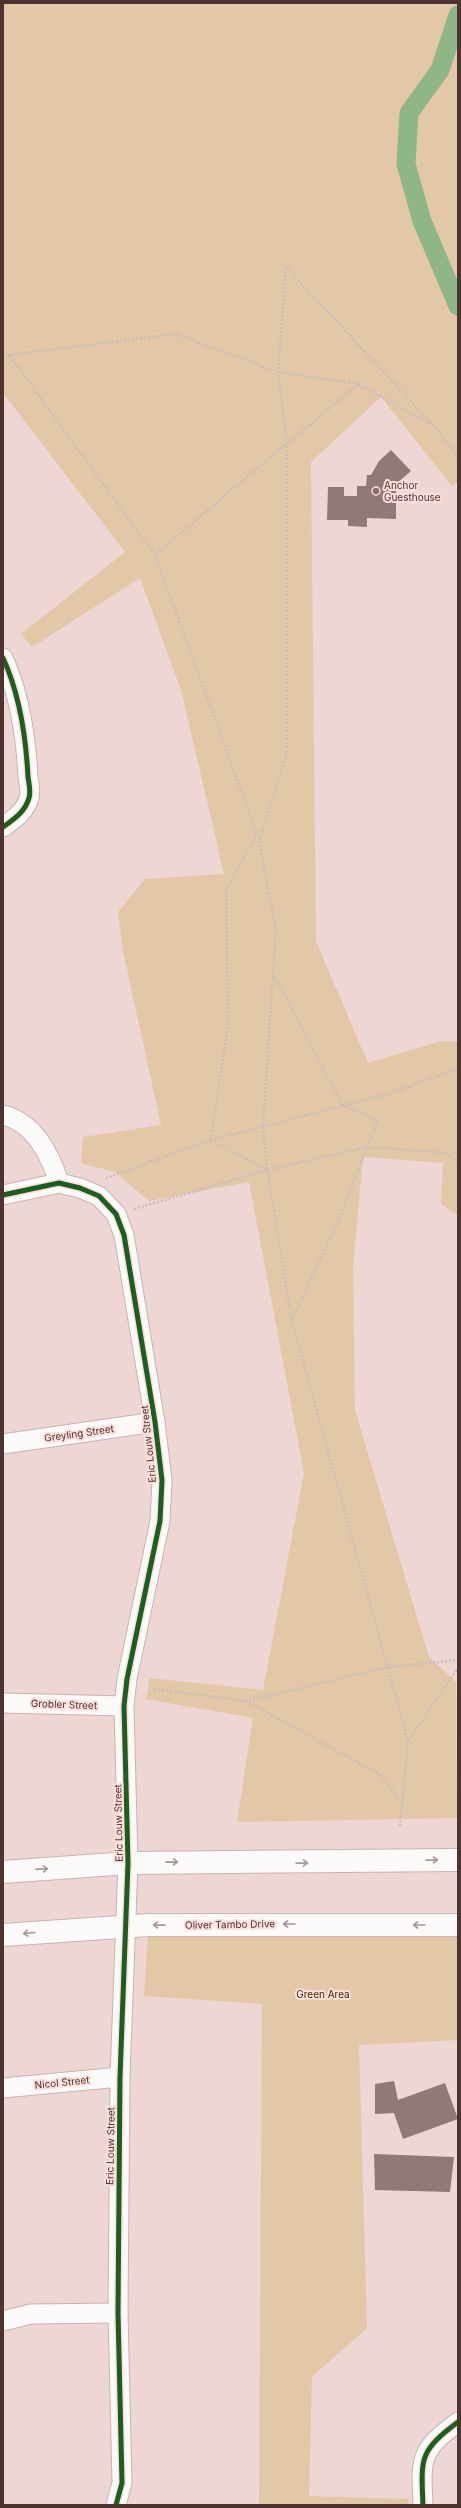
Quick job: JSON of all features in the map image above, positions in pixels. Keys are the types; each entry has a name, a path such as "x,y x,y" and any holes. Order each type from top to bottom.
{"street":[{"path":"3,658 11,675 21,713 28,759 29,798 20,815 3,827"},
{"path":"3,1115 10,1117 26,1127 41,1144 53,1162 60,1183 3,1195"},
{"name":"Eric Louw Street","path":"60,1183 80,1188 99,1196 116,1214 124,1235 155,1422 162,1480 160,1521 127,1679 124,1706 128,1863 120,2077 118,2313 122,2483 116,2505"},
{"name":"Greyling Street","path":"3,1444 155,1422"},
{"name":"Grobler Street","path":"3,1703 124,1706"},
{"path":"3,1872 128,1863 458,1860"},
{"name":"Oliver Tambo Drive","path":"3,1935 125,1925 458,1925"},
{"name":"Nicol Street","path":"3,2088 120,2077"},
{"path":"3,2321 31,2314 118,2313"},
{"path":"423,2505 422,2467 426,2451 434,2439 458,2422"}],"path":[{"path":"259,841 287,752 287,443 278,372 286,267 434,426 458,457"},
{"path":"3,355 176,334 278,372 358,384 434,426"},
{"path":"9,355 155,555 258,834 276,929 263,1126 267,1170 292,1321 389,1667 408,1741 400,1826"},
{"path":"155,555 358,384"},
{"path":"211,1140 228,1025 226,890 258,834"},
{"path":"274,975 343,1106 378,1120 341,1215 292,1321"},
{"path":"80,1188 211,1140 384,1095 458,1070"},
{"path":"211,1140 267,1170"},
{"path":"116,1214 267,1170 367,1147 447,1153 458,1164"},
{"path":"154,1689 246,1701 389,1667 458,1660"},
{"path":"408,1741 458,1668"},
{"path":"246,1701 379,1774 402,1803"}],"green space":[{"path":"3,3 458,3 458,482 452,486 381,397 311,462 316,941 368,1063 441,1041 458,1041 458,1215 441,1204 443,1163 363,1157 353,1266 355,1410 429,1657 456,1682 457,1818 237,1822 253,1718 146,1699 150,1678 263,1690 304,1473 249,1182 149,1201 115,1172 81,1163 83,1137 161,1125 123,951 118,912 145,879 224,874 181,690 140,578 32,647 21,634 125,552 3,393"},
{"name":"Green Area","path":"148,1933 458,1934 458,2040 359,2045 367,2328 312,2377 309,2496 409,2499 408,2505 259,2505 262,2004 144,1996"}],"building":[{"name":"Anchor Guesthouse","path":"391,450 411,471 396,484 396,519 367,518 367,527 348,526 348,520 327,520 328,487 344,487 344,496 357,496 357,486 366,486 367,475 371,475 379,461"},
{"path":"394,2081 398,2100 445,2083 458,2119 403,2139 394,2113 375,2114 375,2084"},
{"path":"374,2154 454,2157 450,2192 375,2190"}],"waterway":[{"path":"458,15 440,70 409,113 406,164 422,221 458,306"}],"cycle path":[{"path":"3,658 18,701 24,732 30,788 29,798 25,807 15,818 3,827"},
{"path":"3,1195 59,1183 80,1188 99,1196 116,1214 124,1235 155,1422 162,1480 160,1521 127,1679 124,1706 128,1863 120,2077 118,2313 122,2483 116,2505"},
{"path":"423,2505 422,2476 425,2457 429,2449 436,2441 458,2422"}],"place":[{"name":"Anchor Guesthouse","path":"376,491"}]}
